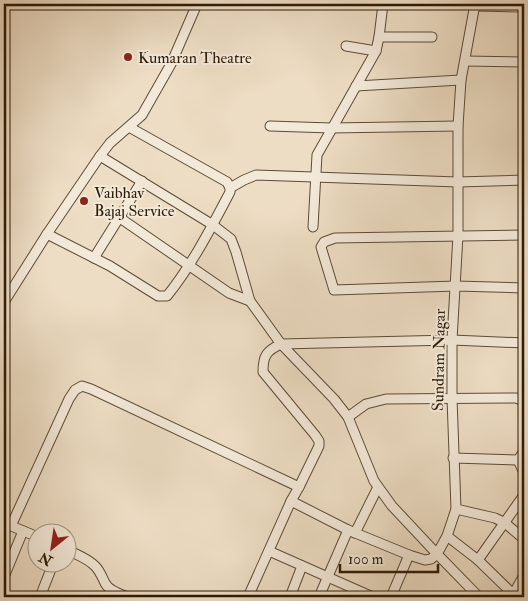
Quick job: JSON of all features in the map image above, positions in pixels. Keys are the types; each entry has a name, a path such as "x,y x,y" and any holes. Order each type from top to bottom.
{"street":[{"path":"4,302 100,156 110,143 142,115 171,64 197,4"},
{"path":"313,227 317,155 376,51 383,4"},
{"path":"475,5 524,7"},
{"name":"Sundram Nagar","path":"438,554 447,536 456,509 453,458 452,340 458,235 458,126 461,80 475,5"},
{"path":"379,37 432,37"},
{"path":"346,46 376,51"},
{"path":"465,61 524,62"},
{"path":"356,86 461,80"},
{"path":"270,126 331,128 458,126"},
{"path":"47,234 110,266 158,296 167,296 213,225 230,192 230,188 227,182 129,127"},
{"path":"100,156 213,225 231,239 250,301 281,344 334,399 348,417 374,482 392,506 479,597"},
{"path":"230,188 256,175 458,182 524,180"},
{"path":"94,258 142,182"},
{"path":"120,218 229,293 250,301"},
{"path":"524,235 335,238 324,242 321,247 334,290 456,286 524,288"},
{"path":"248,597 291,501 319,446 319,441 315,435 263,372 263,362 266,354 281,344 452,340 524,343"},
{"path":"28,533 8,524 69,399 75,390 82,386 299,487"},
{"path":"348,417 366,404 386,399 516,398 524,401"},
{"path":"518,460 524,451"},
{"path":"453,458 518,460"},
{"path":"518,460 524,473"},
{"path":"319,597 351,531 378,487"},
{"path":"478,560 524,495"},
{"path":"291,501 351,531 409,555 425,560 431,559 438,554"},
{"path":"456,509 495,518 505,523 524,539"},
{"path":"4,577 23,531"},
{"path":"447,536 478,560 514,596 524,575"},
{"path":"269,551 373,597"},
{"path":"78,555 87,559 96,567 106,585 112,590 128,597"},
{"path":"391,597 409,555"},
{"path":"290,597 302,566"},
{"path":"40,597 50,574"}],"place":[{"name":"Kumaran Theatre","path":"128,57"},
{"name":"Vaibhav Bajaj Service","path":"84,201"}]}
